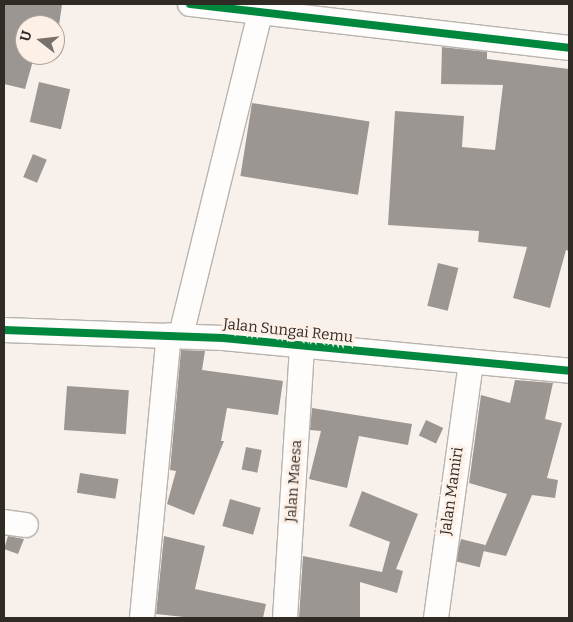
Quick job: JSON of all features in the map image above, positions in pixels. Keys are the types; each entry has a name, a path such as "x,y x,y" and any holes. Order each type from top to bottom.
{"street":[{"path":"190,4 261,8 569,48"},
{"path":"142,618 175,335 261,8"},
{"name":"Jalan Sungai Remu","path":"4,330 175,335 302,344 471,364 569,371"},
{"name":"Jalan Maesa","path":"285,618 302,344"},
{"name":"Jalan Mamiri","path":"436,618 471,364"}],"building":[{"path":"4,4 62,5 60,15 15,15 15,65 32,65 25,89 4,84"},
{"path":"442,47 487,52 487,59 569,69 569,251 566,250 550,308 513,298 527,247 478,242 479,231 388,225 395,111 464,116 462,147 495,150 503,85 441,84"},
{"path":"39,82 70,89 61,129 30,122"},
{"path":"252,103 370,122 358,195 240,176"},
{"path":"33,154 47,160 37,183 23,177"},
{"path":"438,263 458,268 448,311 427,306"},
{"path":"181,350 205,351 202,370 283,381 278,415 227,408 221,441 224,441 194,515 167,504 176,471 170,470"},
{"path":"515,380 553,383 545,419 562,423 547,478 558,480 555,498 532,495 506,556 483,551 507,494 469,483 481,395 510,403"},
{"path":"67,386 129,390 126,434 64,430"},
{"path":"312,408 412,424 408,445 359,436 347,488 309,479 321,431 310,430"},
{"path":"426,420 443,428 436,443 419,435"},
{"path":"246,447 262,450 257,473 242,470"},
{"path":"80,473 119,479 115,499 77,493"},
{"path":"362,491 418,514 396,569 403,571 397,593 360,582 360,618 299,618 303,556 382,572 390,542 349,526"},
{"path":"230,499 261,508 253,535 222,526"},
{"path":"8,536 24,539 18,554 4,549"},
{"path":"164,536 205,546 195,589 266,604 263,618 193,618 156,614"},
{"path":"461,539 485,545 480,567 455,561"}],"cycle path":[{"path":"190,4 569,48"},
{"path":"4,330 223,338 569,371"}]}
